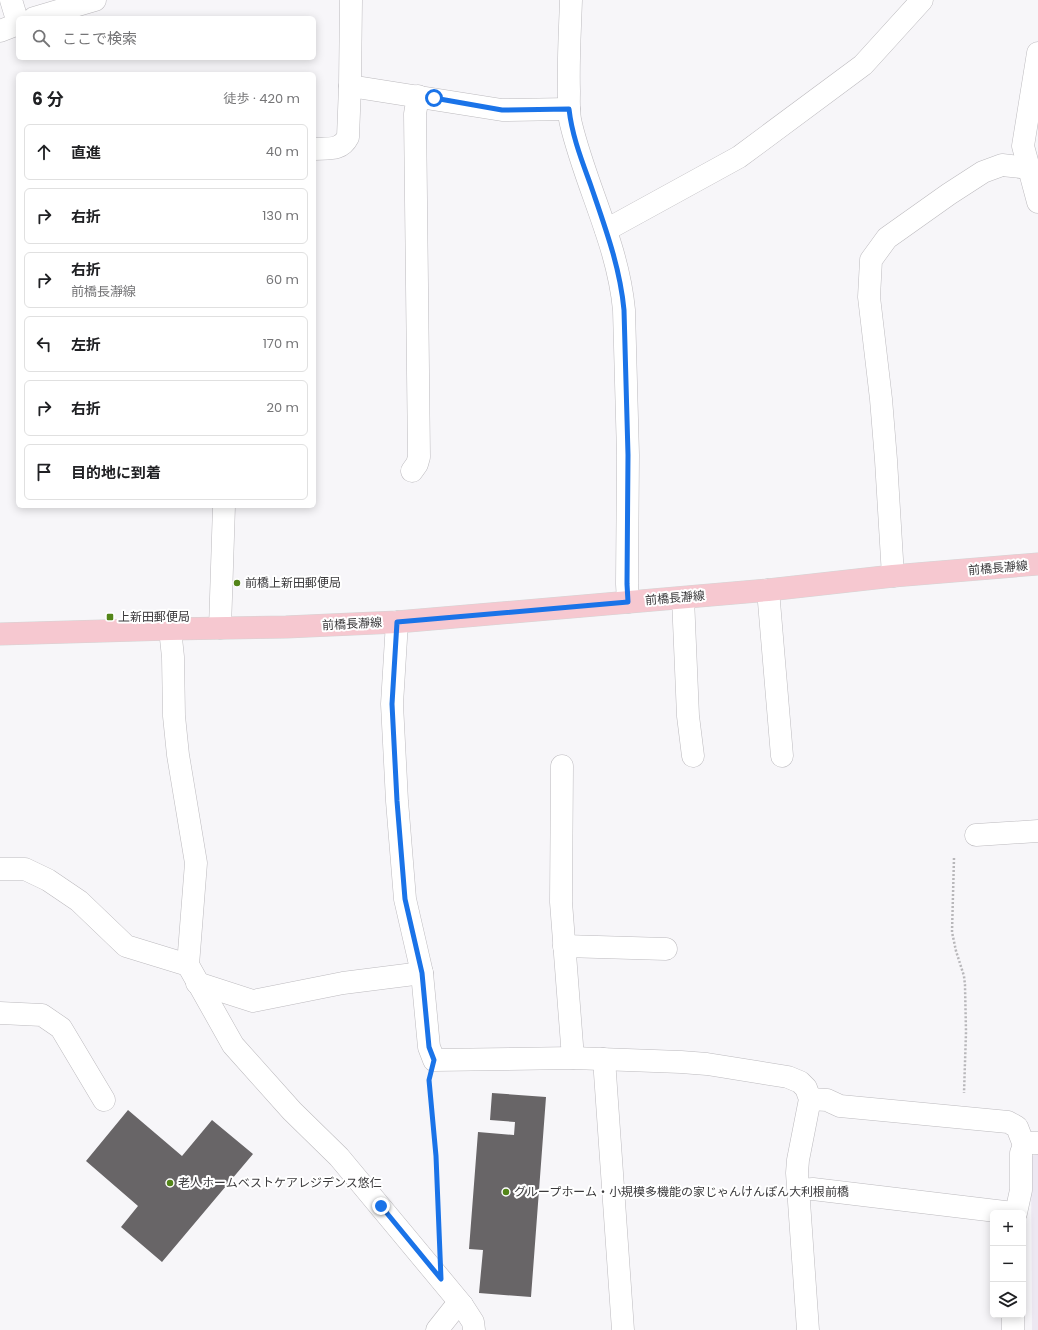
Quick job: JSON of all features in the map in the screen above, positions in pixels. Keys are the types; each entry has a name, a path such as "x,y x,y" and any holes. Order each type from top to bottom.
{"main road":[{"name":"前橋長瀞線","path":"0,634 286,627 397,622 683,598 893,576 1038,564"}],"street":[{"path":"8,30 11,0"},
{"path":"41,16 95,0"},
{"path":"316,148 340,147 344,144 348,137 351,0"},
{"path":"571,0 568,74 570,122 606,230 619,272 622,288 624,310 628,455 628,602"},
{"path":"606,230 738,157 863,65 922,0"},
{"path":"1038,53 1023,146 1038,202"},
{"path":"350,86 502,110 569,109"},
{"path":"412,471 417,464 418,456 415,114 418,96"},
{"path":"893,576 881,399 869,297 871,260 887,238 949,194 984,172 1002,165 1029,168"},
{"path":"220,628 224,508"},
{"path":"768,590 782,756"},
{"path":"683,598 688,716 693,756"},
{"path":"397,622 392,704 405,899 422,973 429,1047 434,1060 573,1058 681,1062 707,1064 788,1077 803,1084 810,1099 798,1160 797,1173 808,1330"},
{"path":"170,629 173,657 174,716 178,755 196,863 192,974 233,1045 292,1112 339,1157 462,1305 473,1322 474,1330"},
{"path":"562,766 561,902 573,1058"},
{"path":"976,835 1038,831"},
{"path":"0,869 24,869 48,880 79,901 126,946 253,1001 343,983 422,973"},
{"path":"564,946 666,949"},
{"path":"0,1013 42,1015 61,1028 104,1100"},
{"path":"604,1059 623,1330"},
{"path":"810,1099 827,1100 840,1106 1008,1122 1017,1127 1031,1144 1021,1154 1020,1190 1017,1210"},
{"path":"799,1190 813,1189 990,1210"},
{"path":"437,1330 456,1306 462,1305"},
{"path":"1013,1318 1013,1330"}],"path":[{"path":"954,858 952,932 965,985 966,1032 964,1118"},
{"path":"434,1060 429,1080 436,1156 440,1241"}],"shaded area":[{"path":"1038,1154 1038,1330 1032,1330 1031,1156"}],"building":[{"name":"グループホーム・小規模多機能の家じゃんけんぽん大利根前橋","path":"492,1093 546,1097 531,1297 479,1293 483,1250 469,1249 478,1132 514,1135 515,1122 490,1120"},
{"name":"老人ホームベストケアレジデンス悠仁","path":"128,1110 182,1156 212,1120 253,1154 162,1262 121,1227 138,1206 86,1161"}],"place":[{"name":"前橋上新田郵便局","path":"237,583"},
{"name":"上新田郵便局","path":"110,617"},
{"name":"老人ホームベストケアレジデンス悠仁","path":"170,1183"},
{"name":"グループホーム・小規模多機能の家じゃんけんぽん大利根前橋","path":"506,1192"}],"route":[{"path":"381,1206 441,1279 436,1156 429,1080 434,1060 429,1047 422,973 405,899 397,801 392,704 397,622 628,602 628,455 624,310 622,288 619,272 606,230 570,122 569,109 516,111 502,110 478,107 434,98"}]}
